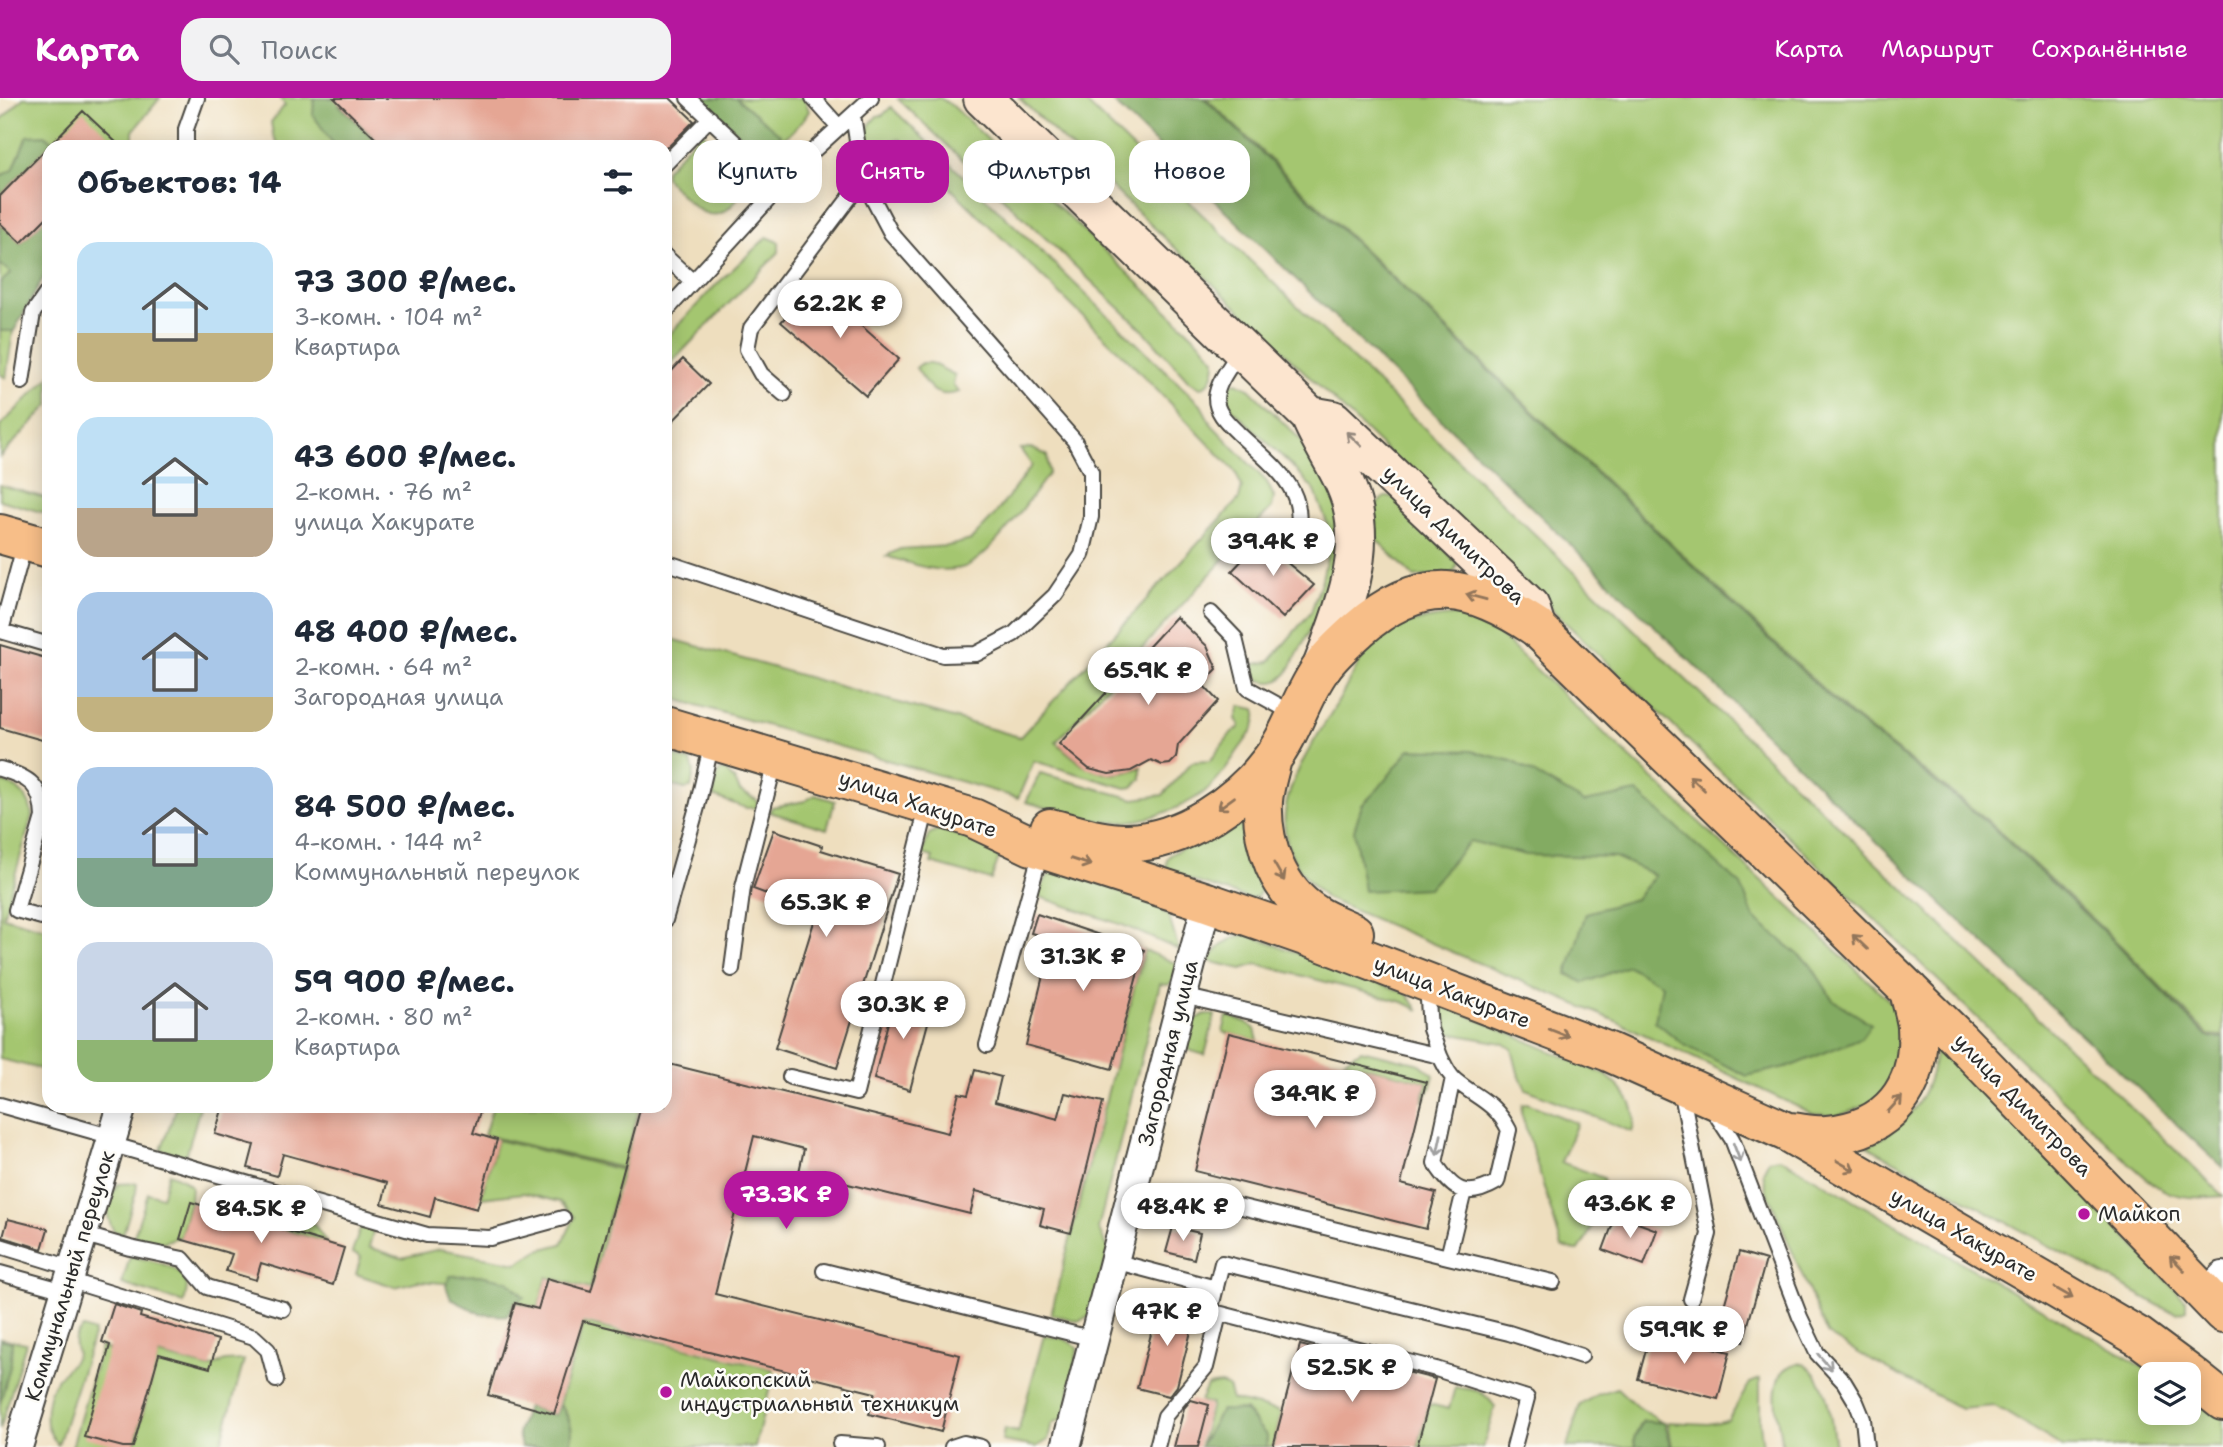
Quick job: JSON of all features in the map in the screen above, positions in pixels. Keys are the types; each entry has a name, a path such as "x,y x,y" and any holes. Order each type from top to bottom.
{"main road":[{"name":"улица Димитрова","path":"983,98 1310,416 1333,420 1442,521 1530,607 1536,627 2217,1294"},
{"path":"973,818 1040,825 1098,840 1129,843 1156,838 1183,831 1204,819 1243,791 1272,759 1322,667 1339,623 1351,577 1357,532 1352,503 1310,416"},
{"path":"1322,667 1374,617 1400,600 1426,591 1451,591 1503,606 1536,627"},
{"name":"улица Хакурате","path":"672,728 973,818 1042,850 1207,902 1609,1052 1787,1132 2139,1337 2173,1362"},
{"path":"1272,759 1263,799 1264,832 1271,860 1289,891 1317,916 1369,939 1420,980"},
{"path":"1787,1132 1826,1136 1855,1130 1880,1119 1901,1099 1911,1079 1916,1055 1917,1026 1909,990"},
{"name":"улица Хакурате","path":"2201,1384 2223,1401"}],"street":[{"name":"Загородная улица","path":"1066,1447 1207,902"},
{"name":"Коммунальный переулок","path":"21,1446 68,1280 120,1113"}],"lane":[{"path":"184,140 197,98"},
{"path":"688,98 733,140"},
{"path":"813,98 839,127"},
{"path":"822,143 871,98"},
{"path":"853,115 857,140"},
{"path":"672,157 710,118"},
{"path":"672,304 765,203"},
{"path":"784,394 761,374 747,349 751,328 846,203"},
{"path":"672,564 943,655 976,654 1014,634 1055,595 1082,555 1091,517 1091,472 1074,440 891,233 875,203"},
{"path":"672,263 692,282"},
{"path":"22,382 33,313 42,300"},
{"path":"1241,349 1216,395 1217,408 1226,422 1286,479 1294,492 1299,518 1296,541 1291,553"},
{"path":"25,541 1,631 42,643"},
{"path":"1211,613 1236,638 1247,688 1295,715"},
{"path":"672,895 713,740"},
{"path":"732,969 743,887 776,759"},
{"path":"0,769 20,774 30,781 42,800"},
{"path":"790,1077 856,1093 928,805"},
{"path":"42,820 16,909 42,917"},
{"path":"987,1045 1042,850"},
{"path":"1420,980 1430,1029 1440,1056 1453,1078 1486,1100 1502,1115 1509,1130 1497,1182 1481,1191 1464,1191 1446,1180 1435,1163 1453,1078"},
{"path":"1183,996 1440,1056"},
{"path":"1691,1299 1709,1234 1692,1089"},
{"path":"1692,1089 1732,1139 1800,1317 1817,1353 1843,1382 1856,1402 1863,1419 1866,1447"},
{"path":"0,1105 427,1235 490,1238 563,1218"},
{"path":"1448,1257 1464,1191"},
{"path":"1201,1197 1553,1282"},
{"path":"82,1234 183,1259 206,1287 283,1310"},
{"path":"0,1246 68,1280 254,1337 268,1350 276,1380"},
{"path":"1114,1261 1216,1288"},
{"path":"1514,1447 1527,1398 1436,1369 1210,1311 1222,1263 1509,1333 1581,1356"},
{"path":"824,1271 1094,1339"},
{"path":"0,1273 68,1280"},
{"path":"1157,1447 1164,1416 1206,1367 1219,1314"},
{"path":"952,1447 964,1443 981,1447"},
{"path":"840,1444 878,1447"}],"green space":[{"path":"23,98 160,98 133,131 133,140 42,140 42,279 13,331 6,378 0,374 0,121"},
{"path":"280,98 347,98 341,105 376,140 276,140 271,122 285,105"},
{"path":"314,98 346,98 339,105 376,140 330,140 313,115"},
{"path":"702,98 804,98 809,111 798,126 781,140 748,140"},
{"path":"702,98 736,98 781,135 780,140 743,138"},
{"path":"940,98 954,107 989,140 963,140 963,160 949,147 949,140 941,140 898,99"},
{"path":"1019,98 1081,98 1129,144 1129,203 1190,203 2223,1196 2187,1197 2163,1190 2116,1151 1115,190 1115,140 1063,140"},
{"path":"1109,98 1204,98 1248,140 1152,140"},
{"path":"1206,98 2223,98 2223,1036 2208,1035 2121,946 1987,820 1847,712"},
{"path":"891,107 925,140 866,140 870,124 877,116 883,115"},
{"path":"702,131 711,140 693,140"},
{"path":"45,135 51,140 42,140 42,153 0,196 0,176 13,170 27,136"},
{"path":"693,140 693,203 734,203 723,212 714,215 705,213 687,201 672,185 672,163"},
{"path":"1250,142 1844,711 1987,822 2119,946 2207,1037 2223,1038 2223,1168 1904,868 1217,203 1250,203"},
{"path":"949,163 963,176 963,200 949,187"},
{"path":"966,203 991,203 1201,405 1211,424 1267,482 1274,497 1272,507 1056,742 1075,759 1095,771 1116,774 1141,767 1141,779 1133,787 1126,788 1034,761 1018,798 672,698 672,639 1020,737 1239,499 1242,487 1235,471 1129,361"},
{"path":"1008,203 1054,203 1215,359 1214,372 1208,383 1200,388 1188,380 1145,332"},
{"path":"42,221 42,280 14,331 0,331 0,283 11,273 0,264 0,223 21,243"},
{"path":"767,237 779,242 779,252 672,362 672,332"},
{"path":"922,363 931,363 955,375 953,386 959,392 943,394 933,390 916,368"},
{"path":"1237,382 1247,387 1312,451 1340,508 1333,586 1288,672 1272,682 1259,680 1254,671 1255,664 1269,662 1311,612 1329,547 1327,523 1315,491 1228,405 1224,395 1227,385"},
{"path":"42,384 42,412 0,457 0,426"},
{"path":"1031,448 1047,455 1049,473 996,542 972,563 961,568 942,570 886,556 900,549 948,546 971,540 993,517 1032,465 1020,449"},
{"path":"0,485 42,497 42,512 0,500"},
{"path":"1385,497 1395,497 1457,563 1455,571 1448,575 1414,577 1377,540 1375,510"},
{"path":"1461,615 1492,628 1895,1006 1903,1059 1882,1099 1838,1116 1813,1114 1618,1022 1327,899 1303,874 1289,849 1285,824 1287,800 1308,751 1362,657 1373,641 1386,631 1406,623"},
{"path":"1240,706 1255,709 1256,720 1251,732 1213,784 1183,805 1147,818 1111,822 1079,817 1026,802 1040,773 1134,799 1163,795 1192,762 1210,761 1232,732 1238,729 1240,725 1236,719"},
{"path":"1410,749 1471,751 1512,761 1584,802 1637,792 1741,885 1754,918 1810,964 1833,1000 1871,1024 1861,1038 1794,1065 1747,1076 1684,1045 1655,1021 1662,985 1628,966 1584,983 1567,974 1586,913 1635,899 1655,875 1615,857 1526,855 1470,841 1429,888 1364,891 1354,830 1362,805"},
{"path":"672,755 691,762 694,771 691,788 672,786"},
{"path":"725,770 740,791 757,800 757,808 746,808 713,796 718,772"},
{"path":"0,781 22,793 31,809 32,816 3,917 42,928 42,1069 0,1059"},
{"path":"815,795 835,801 827,829 769,812 772,807 805,801"},
{"path":"1238,820 1241,821 1261,890 1257,897 1250,899 1172,874 1166,869 1167,859 1171,854"},
{"path":"939,829 1002,849 991,880 931,863 933,857 922,854 929,834"},
{"path":"1060,868 1157,905 1169,917 1179,950 1125,926 1037,896 1047,877"},
{"path":"1246,934 1406,993 1419,1010 1403,1002 1257,964 1242,969 1208,961 1224,943"},
{"path":"1144,950 1178,964 1174,980 1168,985 1160,984 1098,1229 1109,1249 1089,1317 1078,1321 1051,1314"},
{"path":"1442,1004 1606,1075 1629,1100 1634,1115 1632,1132 1526,1089 1518,1073 1512,1049 1502,1043 1448,1033 1441,1020"},
{"path":"1203,1015 1215,1015 1205,1055 1191,1051 1184,1042 1189,1026"},
{"path":"1227,1016 1246,1022 1255,1029 1258,1041 1223,1032"},
{"path":"1937,1034 2186,1301 2186,1310 2178,1313 2167,1310 1867,1146 1898,1126 1919,1101 1932,1071"},
{"path":"1361,1050 1420,1064 1434,1075 1422,1102 1427,1082 1343,1061"},
{"path":"1527,1103 1577,1123 1561,1162 1603,1178 1601,1205 1578,1251 1562,1247 1521,1112 1522,1105"},
{"path":"174,1113 198,1113 186,1156 161,1150"},
{"path":"491,1113 638,1113 623,1168 484,1135"},
{"path":"497,1140 622,1170 590,1289 547,1277 538,1308 518,1303 505,1288 418,1281 395,1287 356,1274 361,1257 352,1253 362,1223 375,1225 369,1247 401,1258 440,1249 517,1263 539,1250 562,1244 575,1217 560,1202 524,1193 481,1198"},
{"path":"1780,1158 2138,1364 2138,1425 2201,1425 2201,1402 2223,1418 2223,1447 2063,1447 1995,1406 1961,1409 1827,1334 1766,1189 1763,1172 1769,1160"},
{"path":"169,1173 191,1186 190,1202 180,1237 159,1243 133,1239 148,1193 162,1197"},
{"path":"137,1183 123,1234 114,1231 108,1218 111,1196 118,1184"},
{"path":"299,1216 314,1224 326,1242 279,1228 289,1218"},
{"path":"130,1256 163,1264 179,1273 187,1286 184,1303 122,1284"},
{"path":"480,1275 508,1281 524,1297 515,1302 507,1316 481,1314 451,1299 446,1286 450,1276"},
{"name":"Майкопский индустриальный техникум","path":"584,1323 774,1370 755,1447 568,1447 572,1436 571,1425 560,1404 555,1417"},
{"path":"83,1328 94,1332 58,1445 47,1425 48,1399 56,1381 77,1354 75,1340"},
{"path":"1044,1335 1064,1339 1078,1347 1065,1418 1052,1423 1048,1440 1036,1447 1002,1441 1004,1429 1018,1432"},
{"path":"0,1338 26,1343 0,1430"},
{"path":"0,1339 12,1342 11,1363 0,1404"},
{"path":"101,1346 109,1350 125,1447 72,1447"},
{"path":"158,1355 209,1368 225,1361 244,1360 220,1447 134,1447"},
{"path":"1804,1363 1813,1371 1824,1390 1835,1447 1783,1447 1776,1409 1777,1383 1782,1373 1791,1366"},
{"path":"1760,1379 1763,1447 1672,1447 1668,1422 1708,1424 1728,1420 1750,1383"},
{"path":"1221,1384 1228,1387 1232,1400 1278,1411 1281,1415 1273,1447 1266,1447 1267,1437 1245,1410 1222,1411 1201,1444 1211,1404 1200,1401 1207,1386"},
{"path":"1455,1387 1478,1391 1495,1407 1483,1447 1418,1447 1429,1404 1449,1409"},
{"path":"1617,1388 1634,1404 1661,1422 1642,1422 1634,1439 1635,1447 1567,1447 1580,1405 1598,1394"},
{"path":"560,1405 571,1425 569,1447 521,1447 518,1433 527,1406 555,1415"},
{"path":"1221,1410 1245,1411 1267,1436 1266,1447 1200,1447"},
{"path":"1643,1421 1665,1423 1671,1447 1635,1447 1634,1438"}],"building":[{"path":"334,98 670,98 694,121 672,143 672,140 377,140"},
{"path":"83,111 114,140 55,140"},
{"path":"42,153 42,222 21,243 0,223 0,196"},
{"path":"814,284 899,359 866,396 781,322"},
{"path":"683,359 709,384 672,422 672,371"},
{"path":"1263,538 1314,585 1283,618 1232,571"},
{"path":"1176,617 1207,646 1217,669 1202,684 1218,701 1178,745 1176,758 1170,764 1162,765 1151,760 1131,771 1109,774 1089,769 1059,744"},
{"path":"0,645 42,657 42,740 0,728"},
{"path":"774,830 822,846 821,850 898,874 837,1068 775,1048 817,912 753,889"},
{"path":"1037,914 1144,950 1112,1069 1026,1045 1052,939 1031,933"},
{"path":"895,994 933,1004 910,1090 874,1079"},
{"path":"1229,1033 1426,1082 1401,1184 1436,1193 1426,1229 1195,1171"},
{"path":"672,1065 948,1133 959,1093 968,1095 975,1070 1001,1077 995,1102 1058,1119 1065,1093 1103,1102 1071,1233 1040,1225 1044,1209 976,1191 970,1214 799,1172 804,1149 754,1136 715,1294 960,1355 941,1432 869,1414 875,1393 583,1321 554,1414 488,1395 515,1303 538,1309 547,1278 591,1291 639,1113 672,1113"},
{"path":"221,1113 480,1113 473,1133 497,1140 477,1209 435,1197 430,1217 382,1204 387,1183 283,1154 277,1176 248,1168 254,1145 215,1134"},
{"path":"191,1202 344,1248 333,1285 261,1263 256,1280 226,1271 232,1254 180,1239"},
{"path":"1616,1215 1657,1230 1644,1265 1603,1250"},
{"path":"8,1219 48,1229 42,1249 3,1237"},
{"path":"1173,1227 1200,1233 1194,1259 1166,1252"},
{"path":"1739,1252 1766,1260 1743,1342 1716,1335"},
{"path":"1160,1299 1197,1308 1177,1386 1169,1396 1137,1388"},
{"path":"114,1304 141,1313 140,1317 218,1340 210,1368 159,1354 133,1447 84,1437 110,1345 102,1342"},
{"path":"1651,1332 1730,1352 1718,1399 1638,1379"},
{"path":"1300,1345 1435,1379 1417,1447 1273,1447"},
{"path":"1191,1400 1209,1405 1198,1447 1174,1447 1184,1408"}],"place":[{"name":"Майкоп","path":"2084,1214"},
{"name":"Майкопский индустриальный техникум","path":"666,1392"}]}
